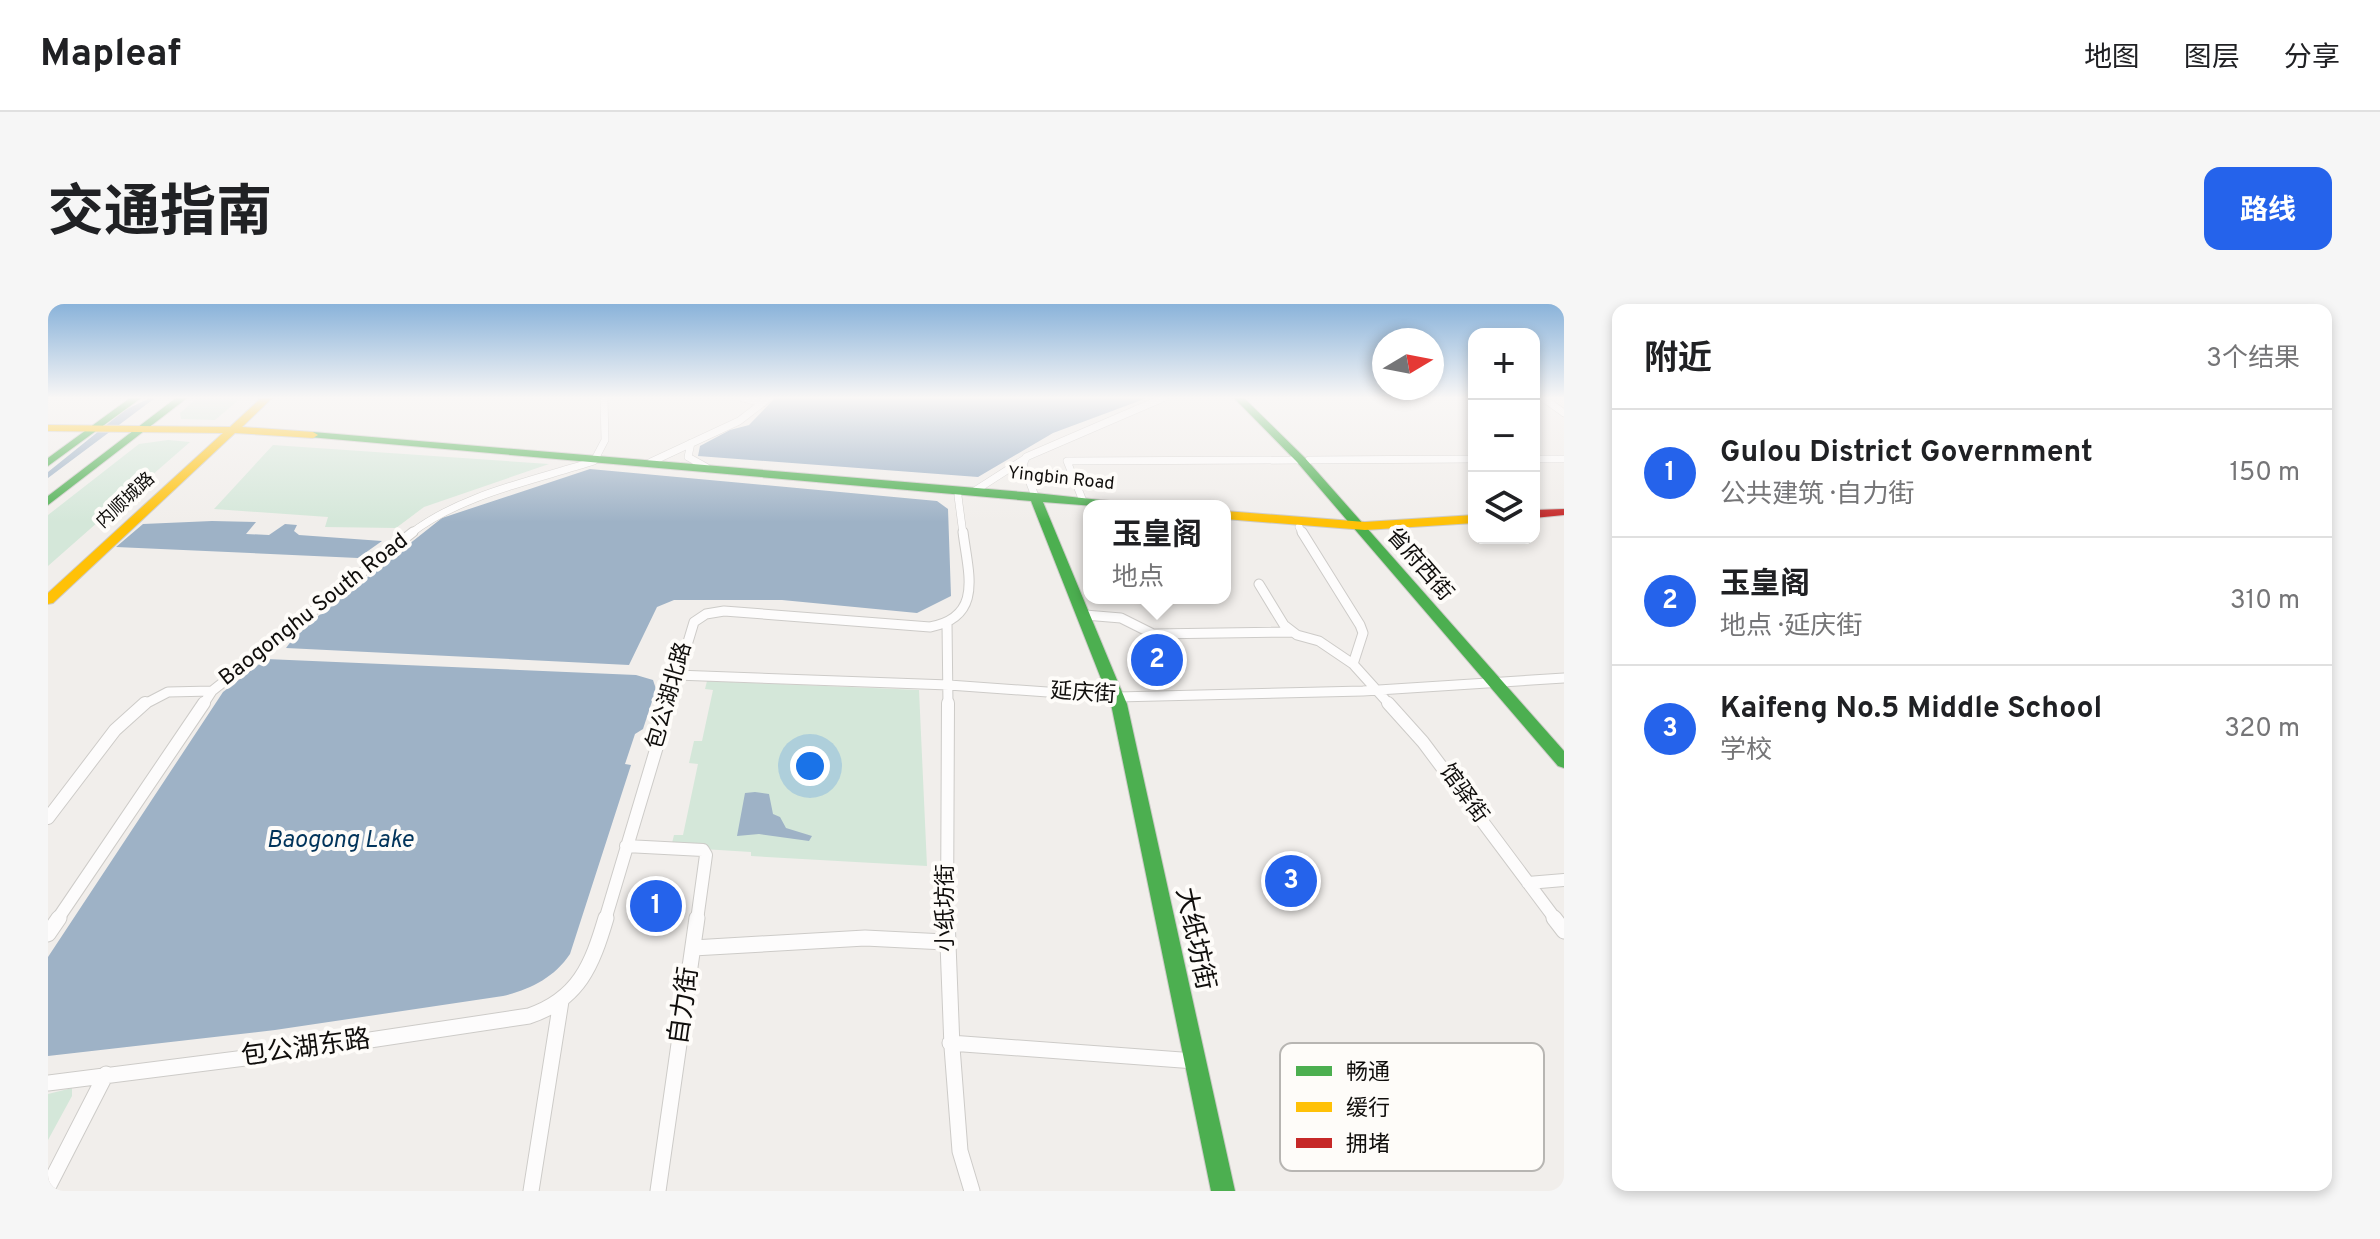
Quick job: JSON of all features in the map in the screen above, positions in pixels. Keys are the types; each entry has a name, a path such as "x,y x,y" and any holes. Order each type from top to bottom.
{"main road":[{"path":"48,463 83,439"},
{"path":"48,499 123,439"},
{"name":"内顺城路","path":"48,600 223,439"},
{"name":"Yingbin Road","path":"346,439 958,496 1037,499"},
{"name":"省府西街","path":"1283,439 1305,460"},
{"name":"省府西街","path":"1285,439 1564,762"},
{"name":"Yingbin Road","path":"595,460 651,462 976,490 1083,504"},
{"name":"大纸坊街","path":"1037,499 1117,697 1223,1191"},
{"path":"1540,516 1564,514"},
{"path":"1231,518 1363,529"},
{"path":"1231,518 1299,527 1363,529 1468,521"},
{"name":"省府西街","path":"1496,681 1564,748"}],"street":[{"path":"595,460 602,439"},
{"path":"651,462 699,439"},
{"path":"976,490 1026,457 1063,439"},
{"path":"691,443 688,457 706,467"},
{"path":"1026,457 1023,467 1037,499"},
{"path":"1084,500 1067,461 1468,459"},
{"path":"1540,459 1564,459"},
{"name":"Baogonghu South Road","path":"48,934 212,691 432,517 466,502 595,460"},
{"path":"947,623 963,612 968,596 958,496"},
{"path":"1299,527 1360,625 1363,633 1353,664"},
{"path":"1259,584 1280,621 1293,632"},
{"name":"包公湖北路","path":"561,1001 578,988 589,970 692,624 714,612 930,627 947,623"},
{"path":"1085,615 1121,618 1153,634 1293,632"},
{"name":"小纸坊街","path":"947,623 945,942 950,1043 964,1171 972,1191"},
{"name":"馆驿街","path":"1293,632 1319,641 1353,664 1436,758 1564,931"},
{"name":"延庆街","path":"676,675 949,685 1117,697 1374,689 1564,678"},
{"path":"48,818 128,718 144,703 172,692 212,691"},
{"name":"自力街","path":"626,846 706,853 658,1191"},
{"path":"1528,883 1564,880"},
{"path":"693,948 865,938 945,942"},
{"path":"531,1191 561,1001"},
{"name":"包公湖东路","path":"48,1083 277,1054 529,1016 561,1001"},
{"path":"950,1043 1195,1061"},
{"path":"48,1187 106,1074"}],"green space":[{"path":"168,440 190,442 127,497 116,497 105,506 115,507 48,566 48,515 139,444"},
{"path":"273,445 549,464 424,507 396,528 325,527 328,517 214,509"},
{"path":"707,681 919,690 927,866 751,856 751,852 671,847 674,835 683,835 698,764 689,763 694,741 702,741 713,690 705,689"},
{"path":"72,1088 72,1096 48,1140 48,1094"}],"water":[{"path":"88,439 100,439 48,478 48,472"},
{"path":"712,439 1042,439 978,477 698,456 700,446"},
{"path":"590,469 937,501 948,509 951,596 917,613 782,600 674,600 657,607 629,665 286,648 298,632 442,518"},
{"path":"256,522 246,534 269,535 285,524 297,525 294,531 299,535 382,541 358,558 116,547 143,524"},
{"name":"Baogong Lake","path":"266,659 636,675 653,680 656,689 643,729 635,734 625,764 631,765 570,954 540,982 503,996 275,1030 48,1056 48,957 223,692"},
{"path":"745,793 769,794 773,814 780,817 786,828 812,836 809,841 759,834 737,836"}],"building":[{"path":"1147,645 1170,647 1173,659 1150,657"}],"traffic: fast":[{"path":"48,463 80,439"},
{"path":"48,502 129,439"},
{"path":"364,439 1083,502"},
{"path":"1280,439 1564,762"},
{"path":"1035,496 1119,704 1223,1191"}],"traffic: slow":[{"path":"48,600 222,439"},
{"path":"1231,515 1365,526 1468,519"}],"traffic: jam":[{"path":"1540,514 1564,512"}],"place":[{"name":"玉皇阁","path":"1157,660"},
{"name":"Kaifeng No.5 Middle School","path":"1291,881"},
{"name":"Gulou District Government","path":"656,906"}]}
